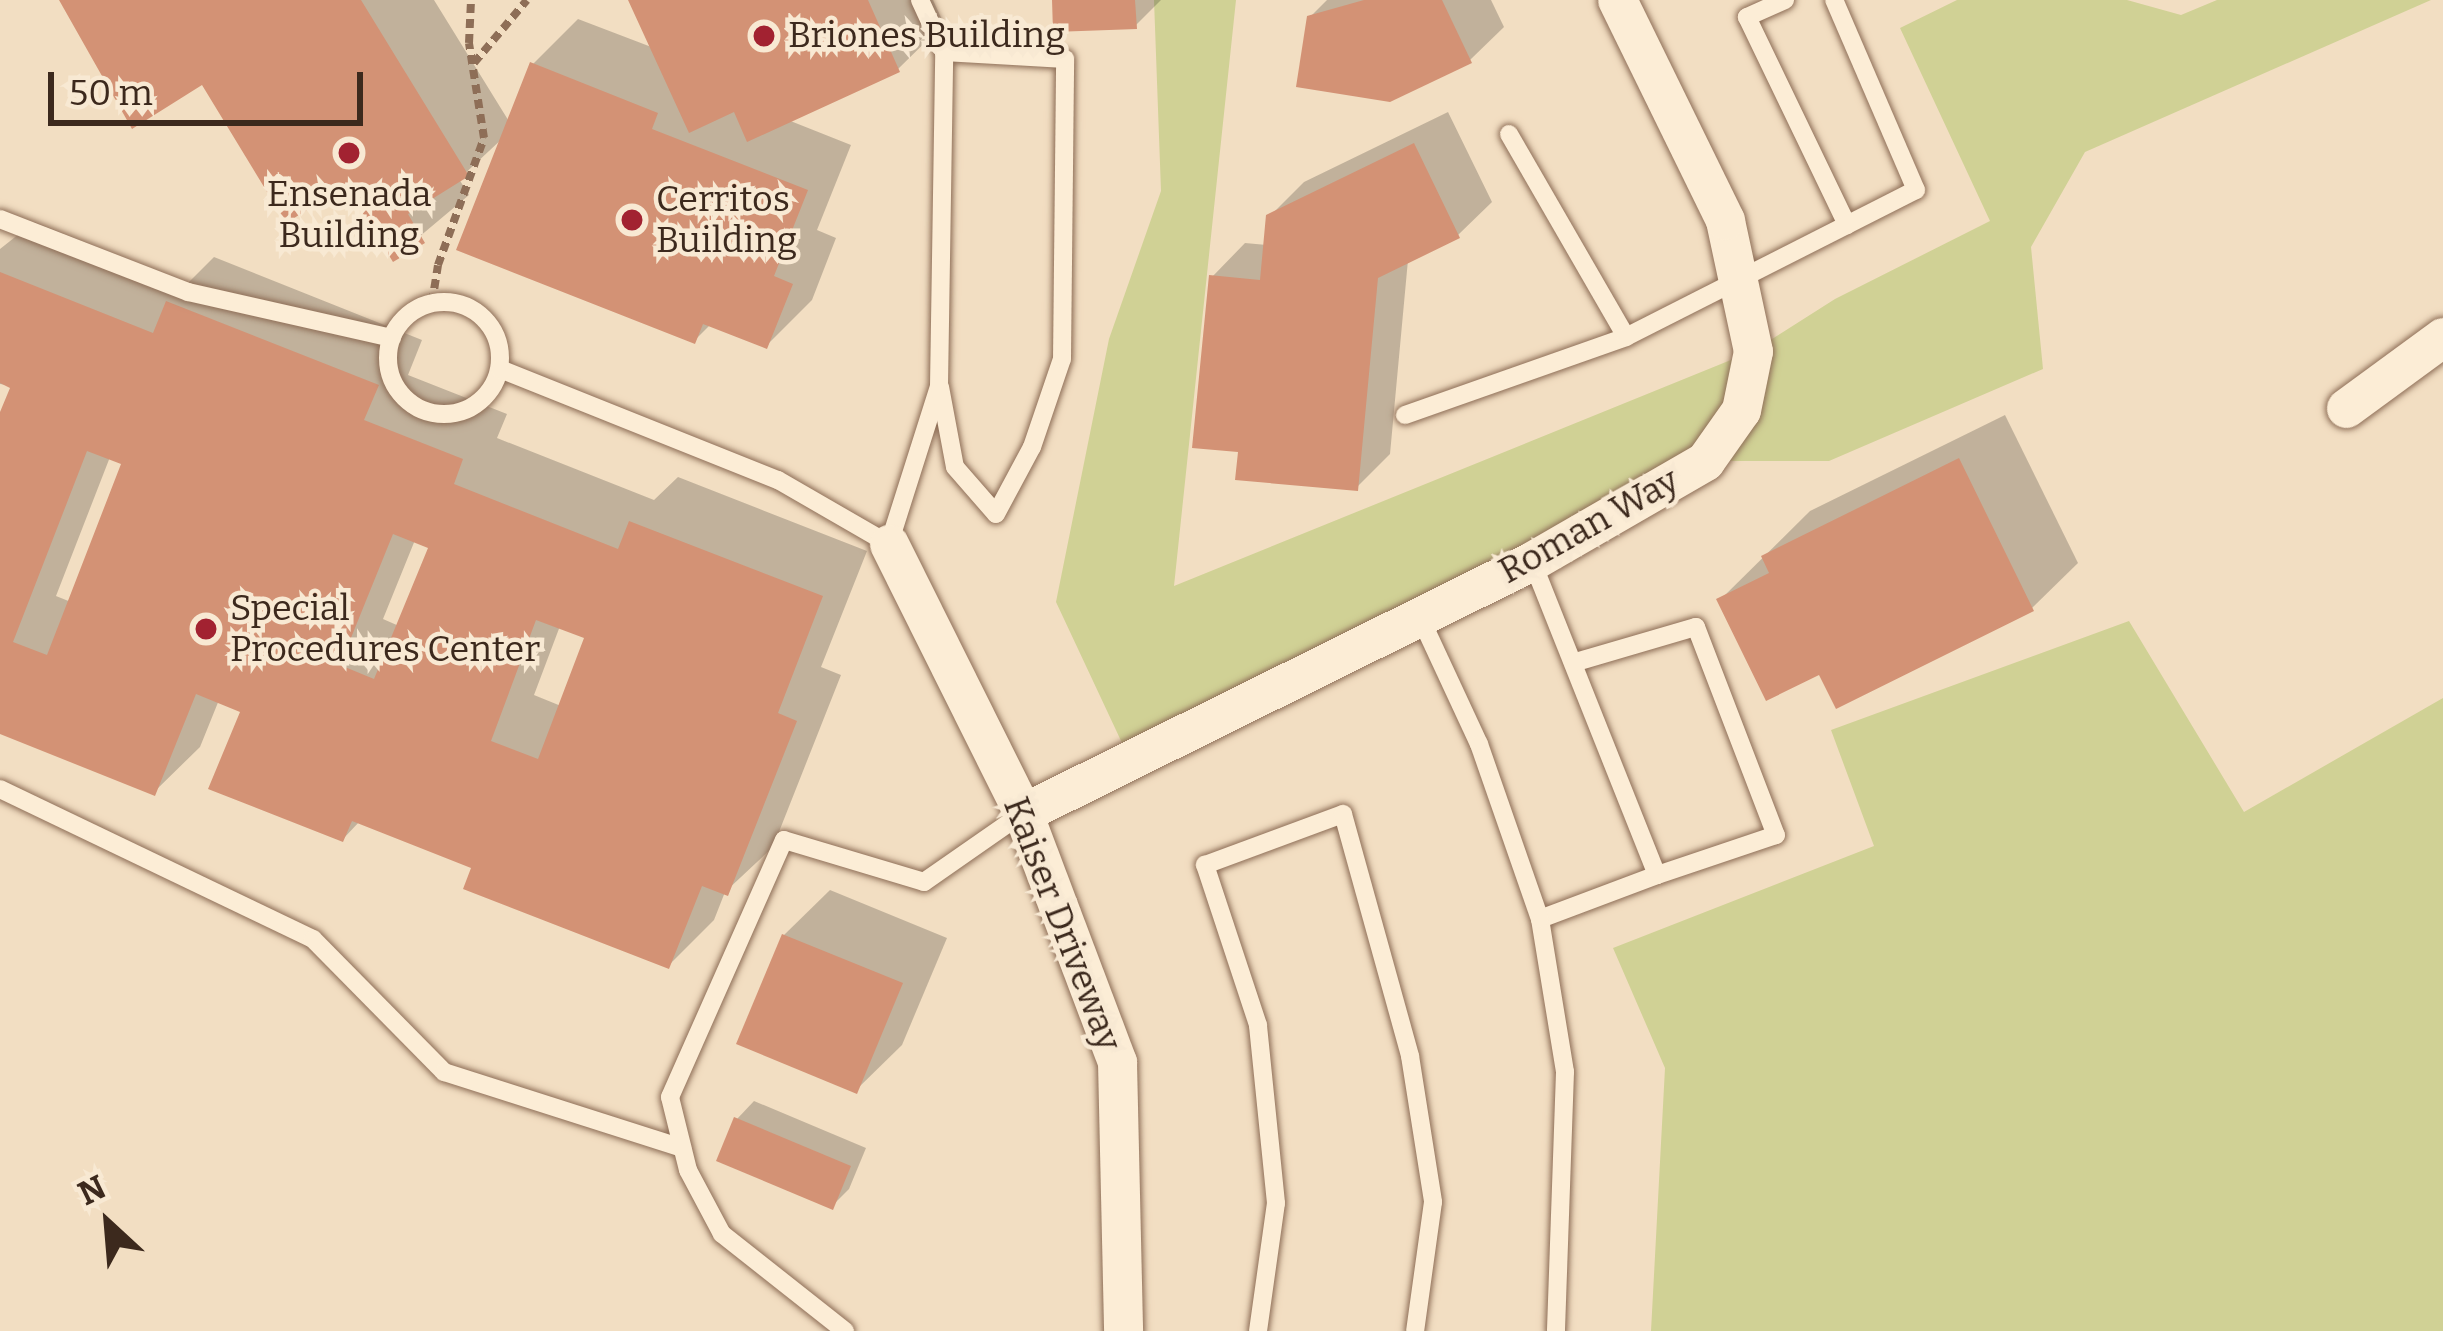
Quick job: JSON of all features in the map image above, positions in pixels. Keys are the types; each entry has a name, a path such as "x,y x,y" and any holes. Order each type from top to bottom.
{"street":[{"name":"Roman Way","path":"1023,813 1532,561 1705,461 1741,410 1754,351 1725,220 1617,0"},
{"path":"2346,408 2443,337"},
{"name":"Kaiser Driveway","path":"889,544 1023,813 1118,1062 1123,1331"}],"lane":[{"path":"920,0 944,52 939,386 956,467 996,514 1032,447 1062,359 1065,59 944,52"},
{"path":"1785,0 1748,17 1847,225"},
{"path":"1405,415 1626,337 1916,190 1834,0"},
{"path":"1509,134 1626,337"},
{"path":"0,219 188,292 392,338"},
{"path":"432,304 483,317 495,333 500,369 481,401 427,411 398,390 392,338 415,310 432,304"},
{"path":"500,369 778,480 889,544 939,386"},
{"path":"1532,561 1657,875"},
{"path":"1420,617 1479,744 1540,920 1565,1072 1556,1331"},
{"path":"1540,920 1776,835 1696,627 1576,662"},
{"path":"0,789 313,939 444,1072 682,1148"},
{"path":"845,1331 722,1234 682,1148 670,1097 784,840 924,882 1023,813"},
{"path":"1258,1331 1276,1203 1258,1025 1205,865 1343,814 1410,1056 1433,1202 1414,1331"}],"path":[{"path":"432,304 437,265 484,138 472,64 471,0"},
{"path":"472,64 527,0"}],"green space":[{"path":"1154,0 1236,0 1174,586 1753,351 1835,299 1990,221 1900,28 1957,0 2127,0 2181,15 2217,0 2431,0 2085,152 2031,247 2043,369 1829,461 1705,461 1130,760 1056,602 1109,339 1161,191"},
{"path":"2129,621 2244,812 2443,698 2443,1331 1651,1331 1665,1068 1613,948 1874,846 1831,730"}],"building":[{"name":"Ensenada Building","path":"59,0 361,0 469,176 408,214 425,243 393,262 346,186 286,223 202,85 132,129"},
{"name":"Briones Building","path":"628,0 868,0 900,72 747,142 734,112 689,133"},
{"path":"1052,0 1135,0 1137,29 1053,32"},
{"path":"1364,0 1442,0 1472,63 1390,102 1296,87 1307,16"},
{"name":"Cerritos Building","path":"530,62 658,113 652,129 808,190 774,276 793,284 767,349 703,324 695,344 456,250"},
{"path":"1414,143 1460,238 1378,278 1358,491 1235,480 1238,452 1192,448 1209,275 1260,280 1266,215"},
{"name":"Special Procedures Center","path":"0,272 153,333 166,301 379,385 364,420 463,459 454,484 618,549 629,521 823,596 778,713 797,721 728,896 702,886 669,969 463,889 471,868 352,821 343,842 208,789 240,712 196,694 155,796 0,734 0,412 10,388 0,383","holes":["87,451 121,464 47,655 13,642","393,534 428,548 374,679 340,665","536,620 584,638 538,759 491,741"]},
{"path":"1959,458 2034,611 1836,709 1819,675 1766,701 1716,599 1769,573 1761,556"},
{"path":"782,934 903,983 857,1094 736,1044"},
{"path":"734,1117 851,1166 833,1210 716,1161"}],"place":[{"name":"Briones Building","path":"764,36"},
{"name":"Ensenada Building","path":"349,153"},
{"name":"Cerritos Building","path":"632,220"},
{"name":"Special Procedures Center","path":"206,629"}]}
